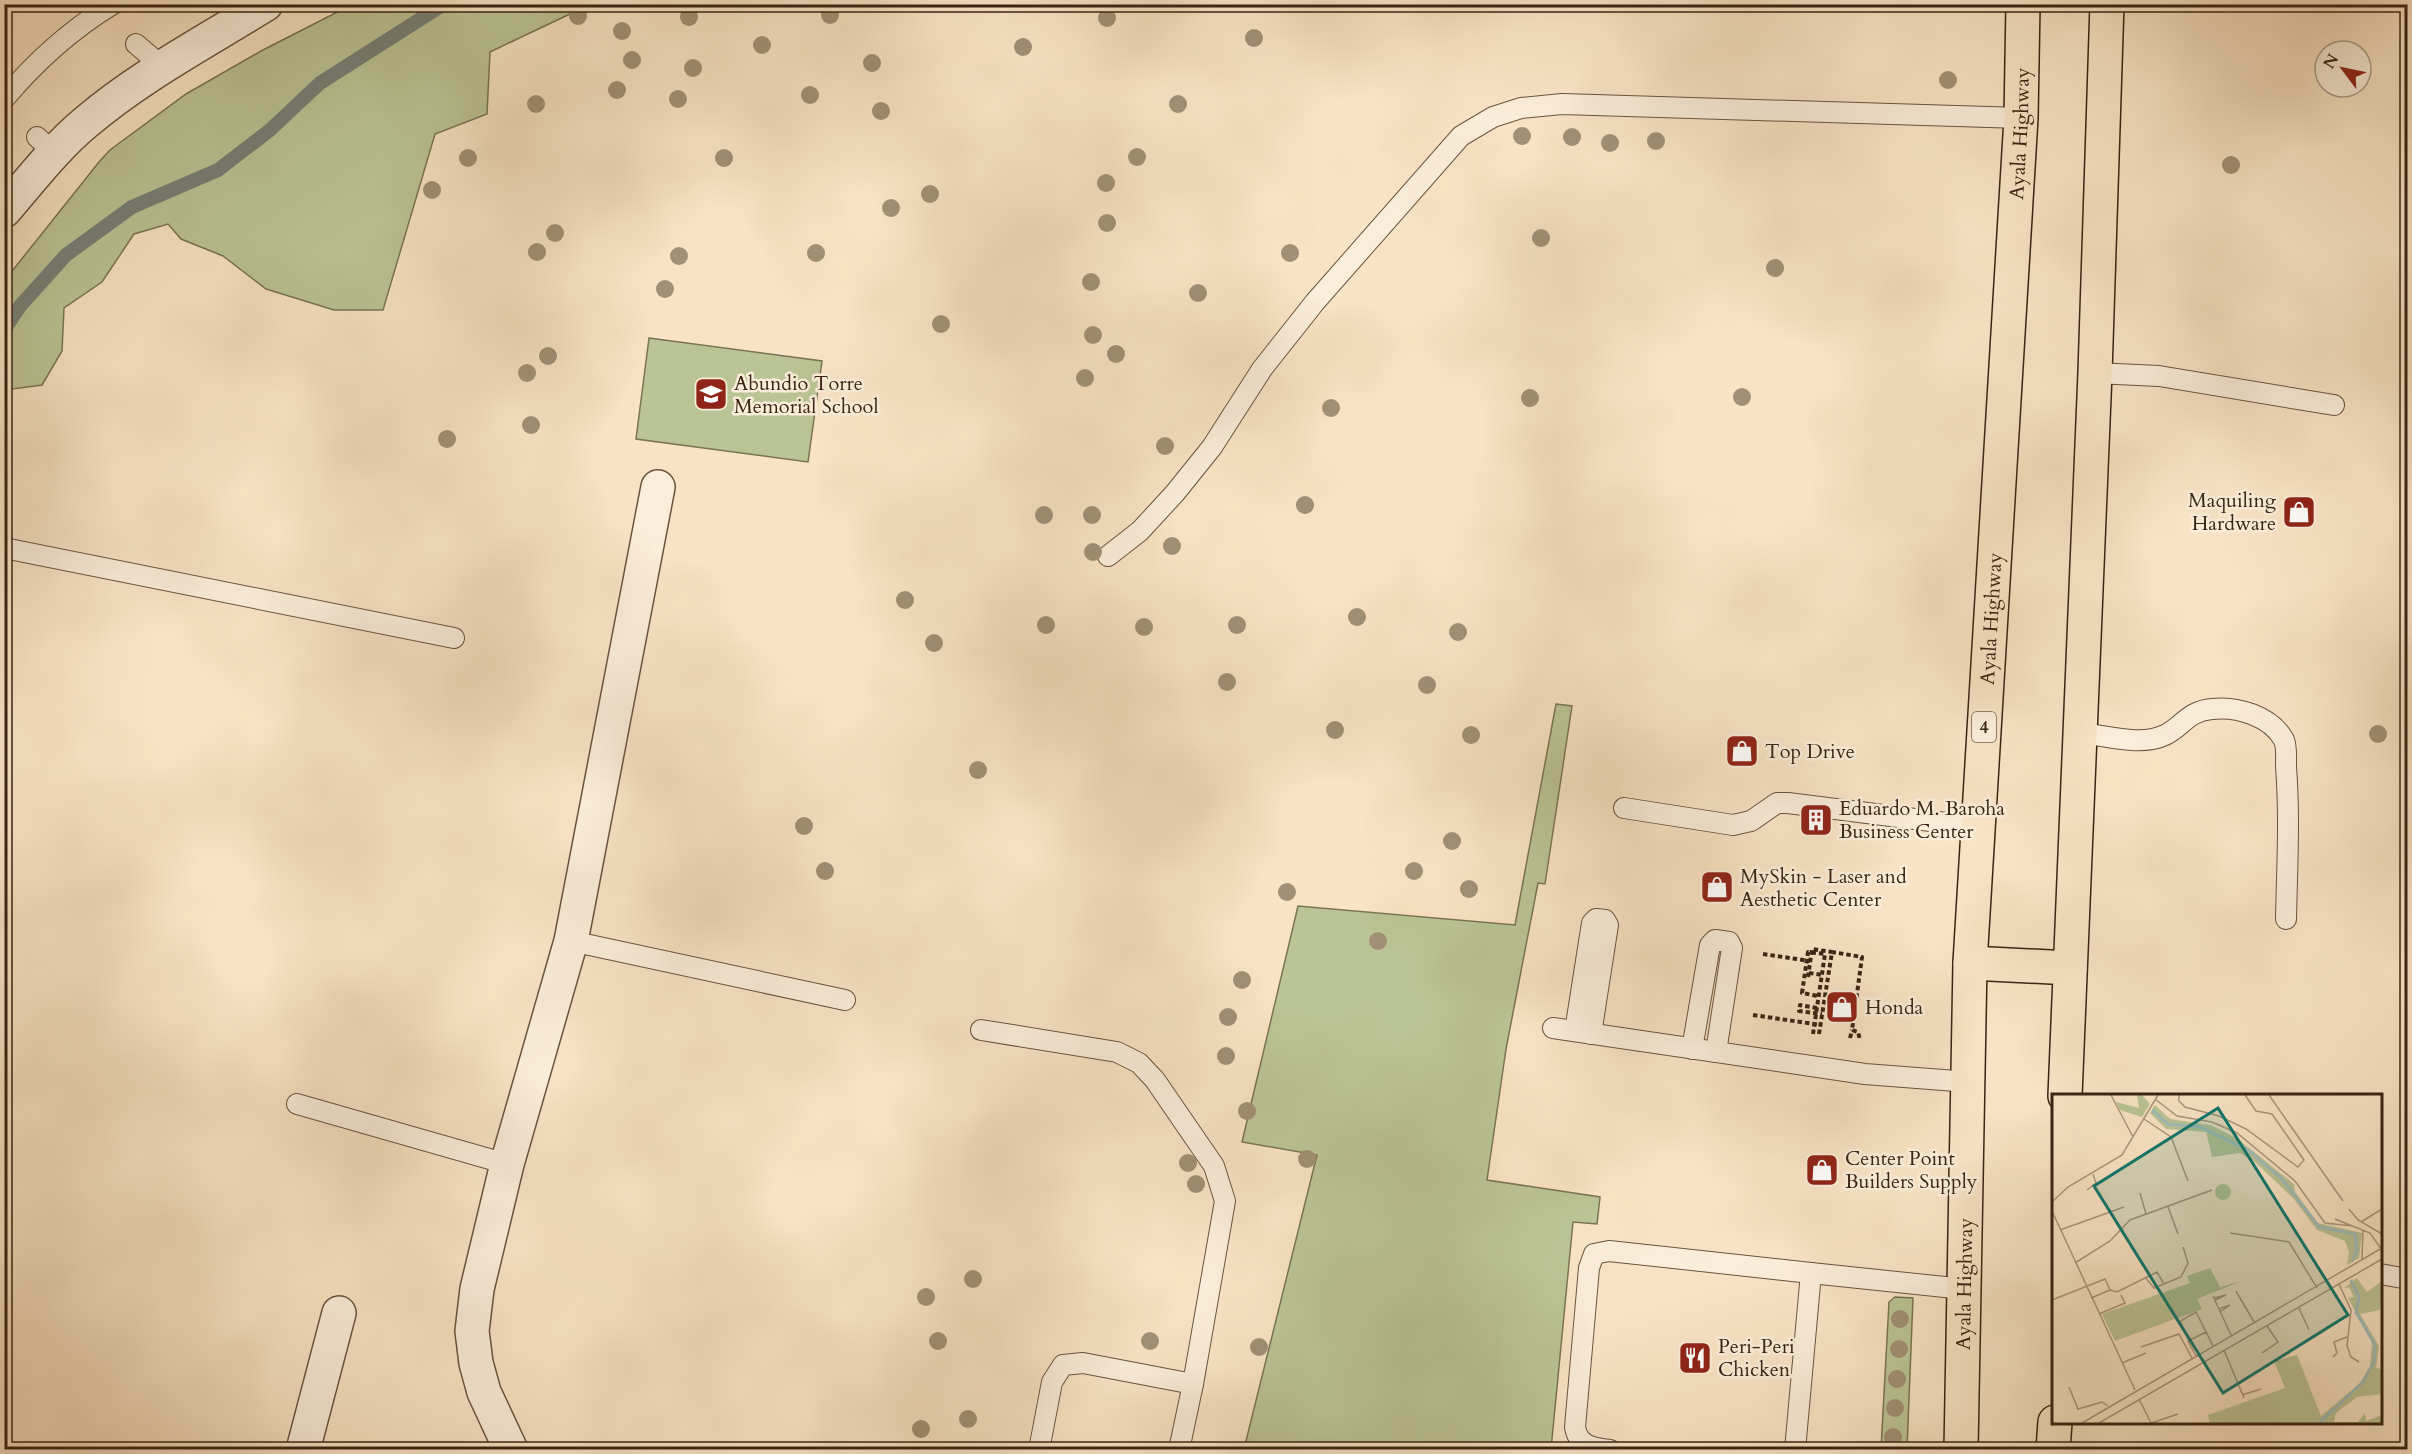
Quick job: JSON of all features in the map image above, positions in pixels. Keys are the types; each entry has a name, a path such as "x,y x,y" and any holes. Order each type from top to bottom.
{"highway":[{"name":"Ayala Highway","path":"1961,1449 1971,963 2020,118 2023,4"},
{"path":"2065,1094 2096,373 2107,4"},
{"path":"1971,963 2070,968"},
{"path":"2053,1449 2055,1424"}],"street":[{"path":"4,211 46,145 83,124 110,102 163,67 266,4"},
{"path":"511,1449 484,1392 476,1363 472,1331 477,1289 507,1164 571,940 658,488"},
{"path":"303,1449 339,1313"}],"lane":[{"path":"4,99 47,52 113,4"},
{"path":"136,44 163,67"},
{"path":"1108,556 1140,531 1175,493 1212,447 1262,369 1415,185 1461,136 1493,117 1521,108 1562,104 2020,118"},
{"path":"2096,373 2159,376 2334,405"},
{"path":"4,548 454,638"},
{"path":"2079,733 2103,734 2138,742 2164,736 2192,713 2213,709 2261,717 2275,728 2285,742 2288,793 2286,919"},
{"path":"1624,808 1733,825 1751,821 1777,803 1788,803 1978,827"},
{"path":"571,940 845,1000"},
{"path":"1692,1048 1710,945 1715,940 1729,942 1732,948 1716,1052"},
{"path":"1553,1028 1865,1074 1969,1082"},
{"path":"981,1030 1117,1052 1129,1057 1155,1080 1214,1166 1225,1201 1179,1449"},
{"path":"297,1104 507,1164"},
{"path":"1610,1449 1587,1446 1576,1435 1575,1427 1589,1268 1594,1254 1609,1251 1964,1289"},
{"path":"1795,1449 1811,1273"},
{"path":"2382,1274 2408,1279"},
{"path":"1039,1449 1052,1382 1063,1365 1083,1363 1193,1383"}],"path":[{"path":"1828,976 1808,975 1812,949 1862,957 1850,1041"},
{"path":"1806,1033 1813,1034 1825,954 1808,952 1802,993 1818,996"},
{"path":"1819,1036 1832,952"},
{"path":"1798,960 1810,961"},
{"path":"1817,1008 1800,1005 1799,1011 1822,1014"},
{"path":"1789,1020 1821,1024"},
{"path":"1852,1030 1858,1032 1860,1042 1864,1047"}],"green space":[{"path":"353,4 589,5 490,52 487,114 435,134 383,310 334,310 266,289 223,256 181,239 168,224 134,234 102,282 64,308 62,351 42,385 5,390 5,280 99,162 110,150 186,94 261,51"},
{"path":"649,338 822,361 808,462 636,439"},
{"path":"1556,704 1572,706 1545,884 1538,883 1506,1049 1487,1180 1600,1197 1597,1224 1573,1222 1551,1449 1244,1449 1317,1155 1242,1142 1298,906 1515,925"},
{"path":"1895,1297 1913,1298 1907,1449 1881,1449 1889,1302"}],"waterway":[{"path":"4,330 20,306 66,255 132,207 218,170 270,130 320,83 444,4"}],"place":[{"name":"Abundio Torre Memorial School","path":"711,394"},
{"name":"Maquiling Hardware","path":"2299,512"},
{"name":"Top Drive","path":"1742,751"},
{"name":"Eduardo M. Baroha Business Center","path":"1816,820"},
{"name":"MySkin - Laser and Aesthetic Center","path":"1717,887"},
{"name":"Honda","path":"1842,1007"},
{"name":"Center Point Builders Supply","path":"1822,1170"},
{"name":"Peri-Peri Chicken","path":"1695,1358"}]}
